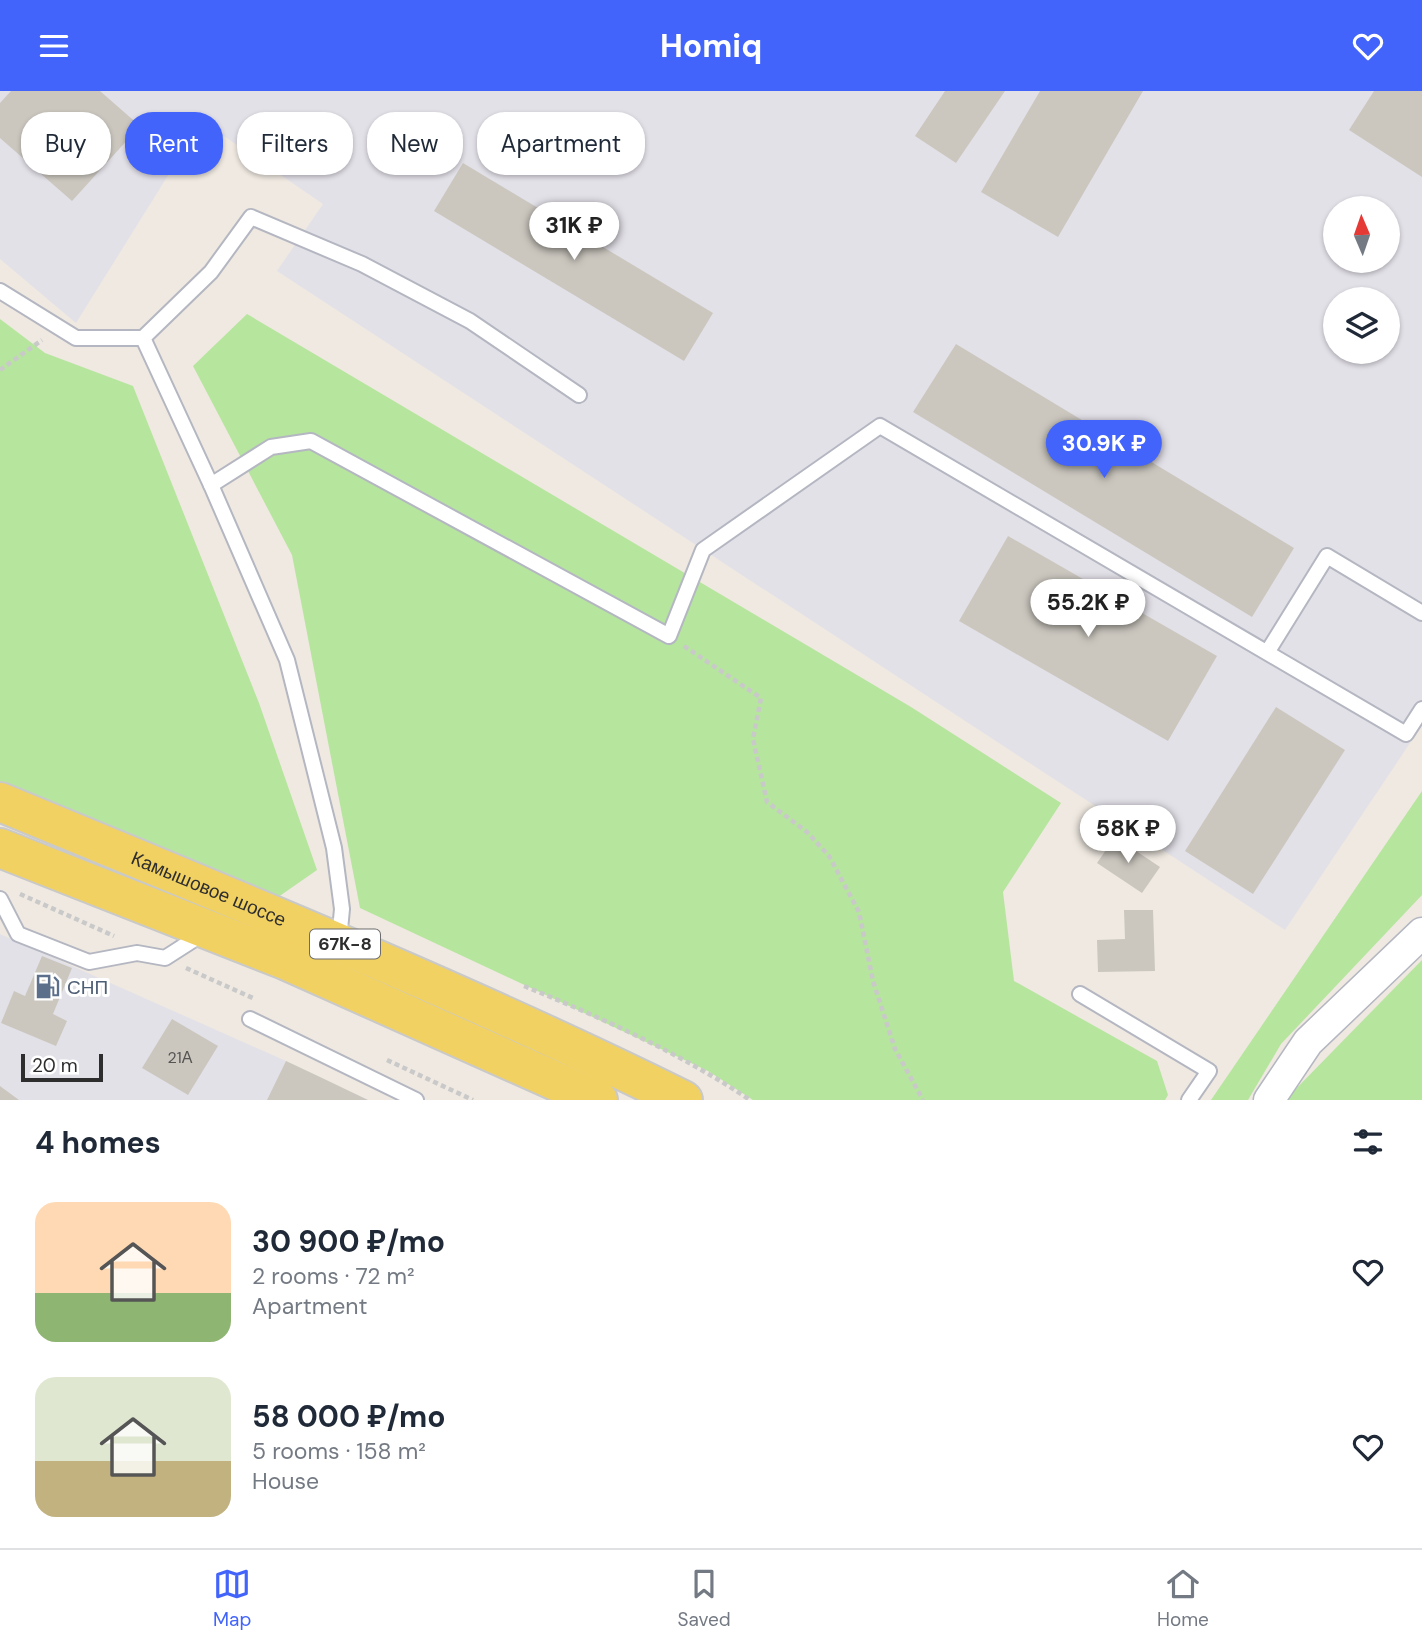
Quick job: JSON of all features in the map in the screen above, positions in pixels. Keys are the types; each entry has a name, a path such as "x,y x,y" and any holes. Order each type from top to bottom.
{"main road":[{"name":"Камышовое шоссе","path":"0,802 339,942 548,1033 683,1100"},
{"name":"Камышовое шоссе","path":"0,848 209,930 598,1100"}],"street":[{"path":"1269,1100 1308,1042 1422,933"}],"lane":[{"path":"0,291 76,338 143,338 211,272 251,217 362,264 470,321 579,395"},
{"path":"143,338 287,660 334,848 342,909 339,942"},
{"path":"211,485 271,447 311,441 669,636 703,550 880,426 1406,734 1422,709"},
{"path":"1268,651 1327,556 1422,613"},
{"path":"6,895 18,934 89,962 137,953 165,958 209,930"},
{"path":"1080,994 1209,1071 1189,1100"},
{"path":"250,1019 416,1100"}],"path":[{"path":"0,370 59,328"},
{"path":"669,636 761,698 753,739 766,802 807,832 830,856 859,912 873,981 895,1049 923,1100"},
{"path":"6,895 165,958"}],"shaded area":[{"path":"0,91 1422,91 1422,725 1285,930 277,271 323,204 281,175 353,175 353,112 237,112 237,145 223,135 223,112 125,112 125,175 168,175 76,323 0,259"},
{"path":"0,934 286,1061 368,1100 0,1100"}],"green space":[{"path":"247,314 911,707 1061,803 1003,892 1014,981 1157,1061 1168,1095 1165,1100 753,1100 708,1071 360,908 292,555 193,366"},
{"path":"0,319 45,353 133,386 259,703 317,870 271,902 0,789"},
{"path":"1422,791 1422,895 1281,1044 1248,1100 1211,1100"},
{"path":"1422,960 1422,1100 1285,1100"}],"building":[{"path":"11,91 100,91 125,113 125,143 111,158 111,112 21,112 21,156 0,138 0,103"},
{"path":"945,91 1005,91 956,163 915,136"},
{"path":"1040,91 1143,91 1058,237 981,192"},
{"path":"1374,91 1422,91 1422,177 1349,130"},
{"path":"463,163 477,171 477,175 483,175 713,313 684,361 434,211 456,175 463,175"},
{"path":"42,175 96,175 72,201"},
{"path":"956,344 1294,548 1252,617 913,412"},
{"path":"1008,536 1217,656 1168,741 959,621"},
{"path":"1276,707 1345,750 1253,894 1185,851"},
{"path":"1115,837 1160,867 1142,893 1097,863"},
{"path":"1124,910 1153,910 1155,971 1098,972 1097,940 1125,939"},
{"path":"42,956 72,968 53,1014 67,1021 56,1046 1,1023 14,991 25,996"},
{"path":"172,1019 218,1046 188,1095 142,1068"},
{"path":"286,1061 320,1077 368,1100 267,1100"},
{"path":"0,1086 19,1100 0,1100"}],"place":[{"name":"СНП","path":"47,987"}]}
